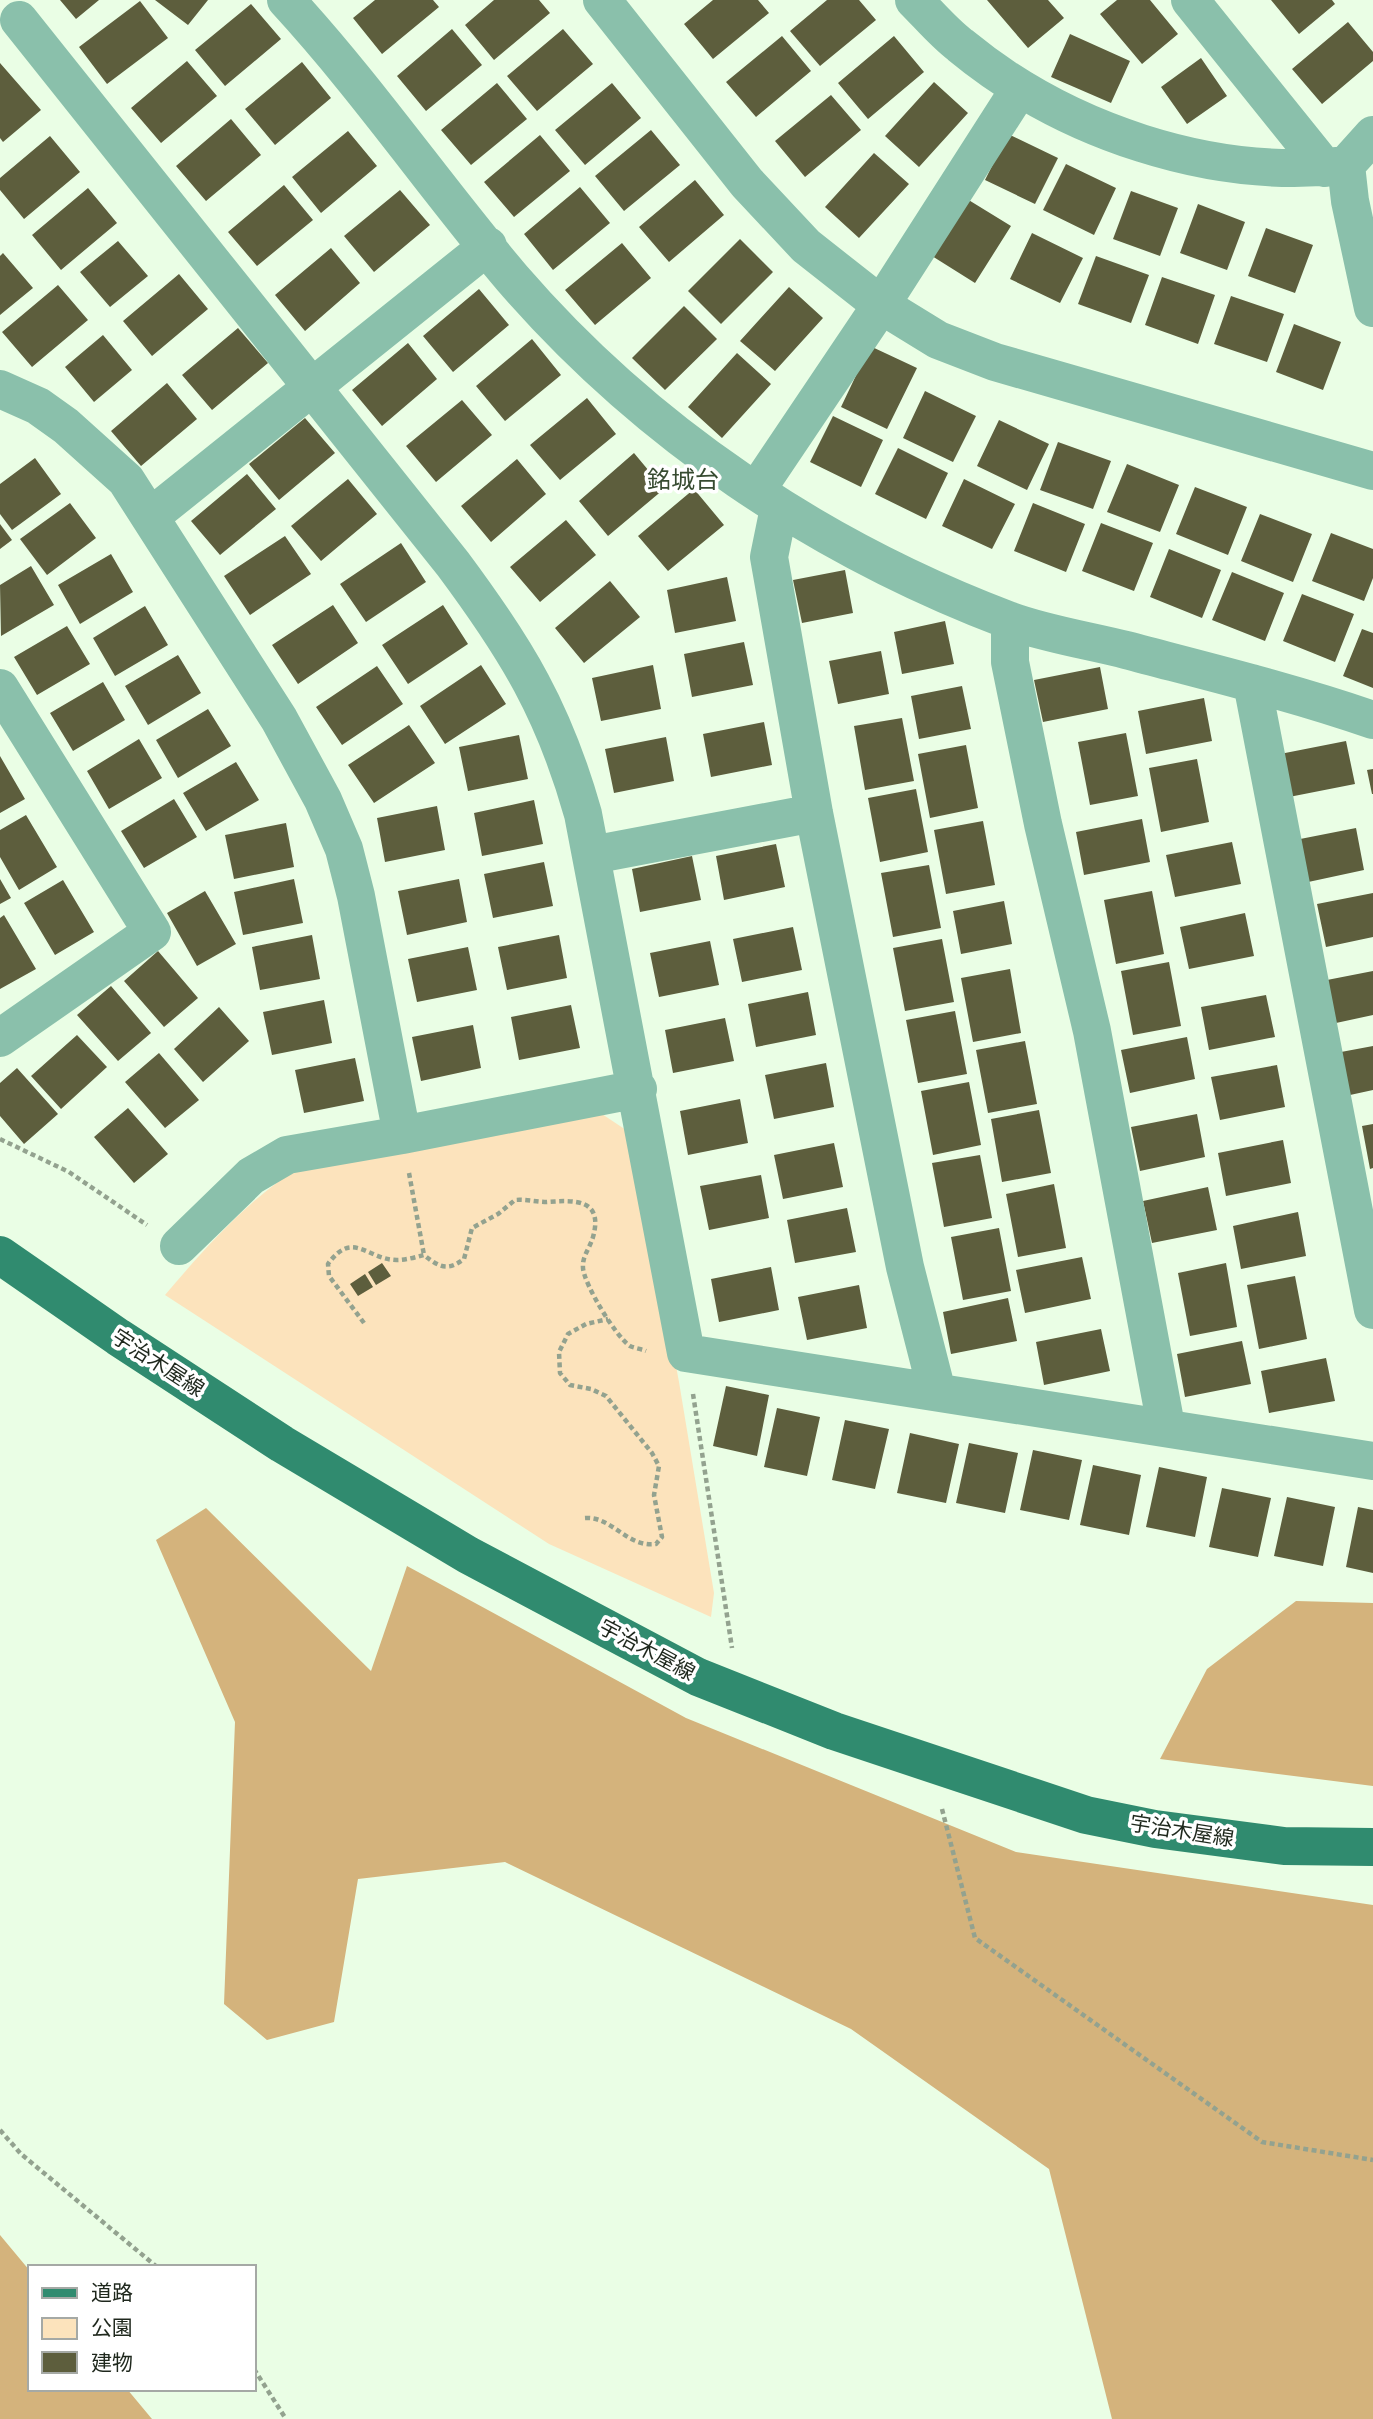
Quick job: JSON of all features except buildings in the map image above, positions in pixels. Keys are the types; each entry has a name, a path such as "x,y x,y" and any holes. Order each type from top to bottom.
{"main road":[{"name":"宇治木屋線","path":"0,1255 118,1337 348,1484 478,1560 698,1677 834,1731 1086,1815 1155,1829 1284,1846 1373,1847"}],"street":[{"path":"602,0 747,183 806,246 881,305 938,340 995,362 1373,471"},
{"path":"914,0 959,44 1020,88 1124,138 1162,150 1232,164 1278,169 1336,166 1373,135"},
{"path":"1190,0 1336,166 1350,201 1373,308"},
{"path":"304,6 511,277 603,375 655,419 768,499 895,570 1010,621 1252,683 1373,720"},
{"path":"15,19 313,386 506,635 557,731 577,792 592,855 686,1353 1166,1426 1373,1461"},
{"path":"937,1392 905,1267 814,813 769,556 768,499 881,305 1020,88"},
{"path":"150,517 488,246"},
{"path":"0,389 38,407 66,426 126,480 279,719 323,800 344,849 356,896 402,1135"},
{"path":"1010,621 1010,662 1043,824 1092,1031 1166,1426"},
{"path":"1252,683 1373,1310"},
{"path":"0,688 152,932 0,1038"},
{"path":"592,855 814,813"},
{"path":"179,1246 251,1176 287,1155 638,1089"}],"path":[{"path":"402,1135 424,1255 441,1268 453,1267 464,1259 472,1228 498,1214 515,1200 579,1200 589,1207 595,1222 593,1238 585,1254 586,1279 608,1319 630,1345 651,1352 686,1353 739,1694"},
{"path":"0,1139 69,1172 179,1246"},
{"path":"364,1323 329,1276 328,1265 335,1254 347,1248 366,1248 382,1257 397,1260 424,1255"},
{"path":"585,1518 597,1517 639,1544 656,1544 662,1537 654,1495 659,1466 652,1453 606,1396 591,1389 570,1385 560,1373 559,1352 568,1334 586,1324 608,1319"},
{"path":"931,1764 975,1938 1262,2142 1373,2160"},
{"path":"0,2130 21,2154 155,2265"},
{"path":"256,2372 286,2419"}],"green space":[{"path":"602,1114 632,1134 679,1382 714,1593 711,1617 549,1544 165,1295 244,1210 299,1167"}],"shaded area":[{"path":"206,1508 371,1671 407,1566 686,1718 1016,1852 1373,1905 1373,2419 1112,2419 1049,2169 851,2029 505,1862 358,1879 334,2022 267,2040 224,2004 235,1722 156,1540"},
{"path":"1296,1601 1373,1603 1373,1786 1160,1759 1207,1669"},
{"path":"0,2235 28,2269 28,2391 129,2391 152,2419 0,2419"}],"district":[{"name":"銘城台","path":"683,480"}]}
